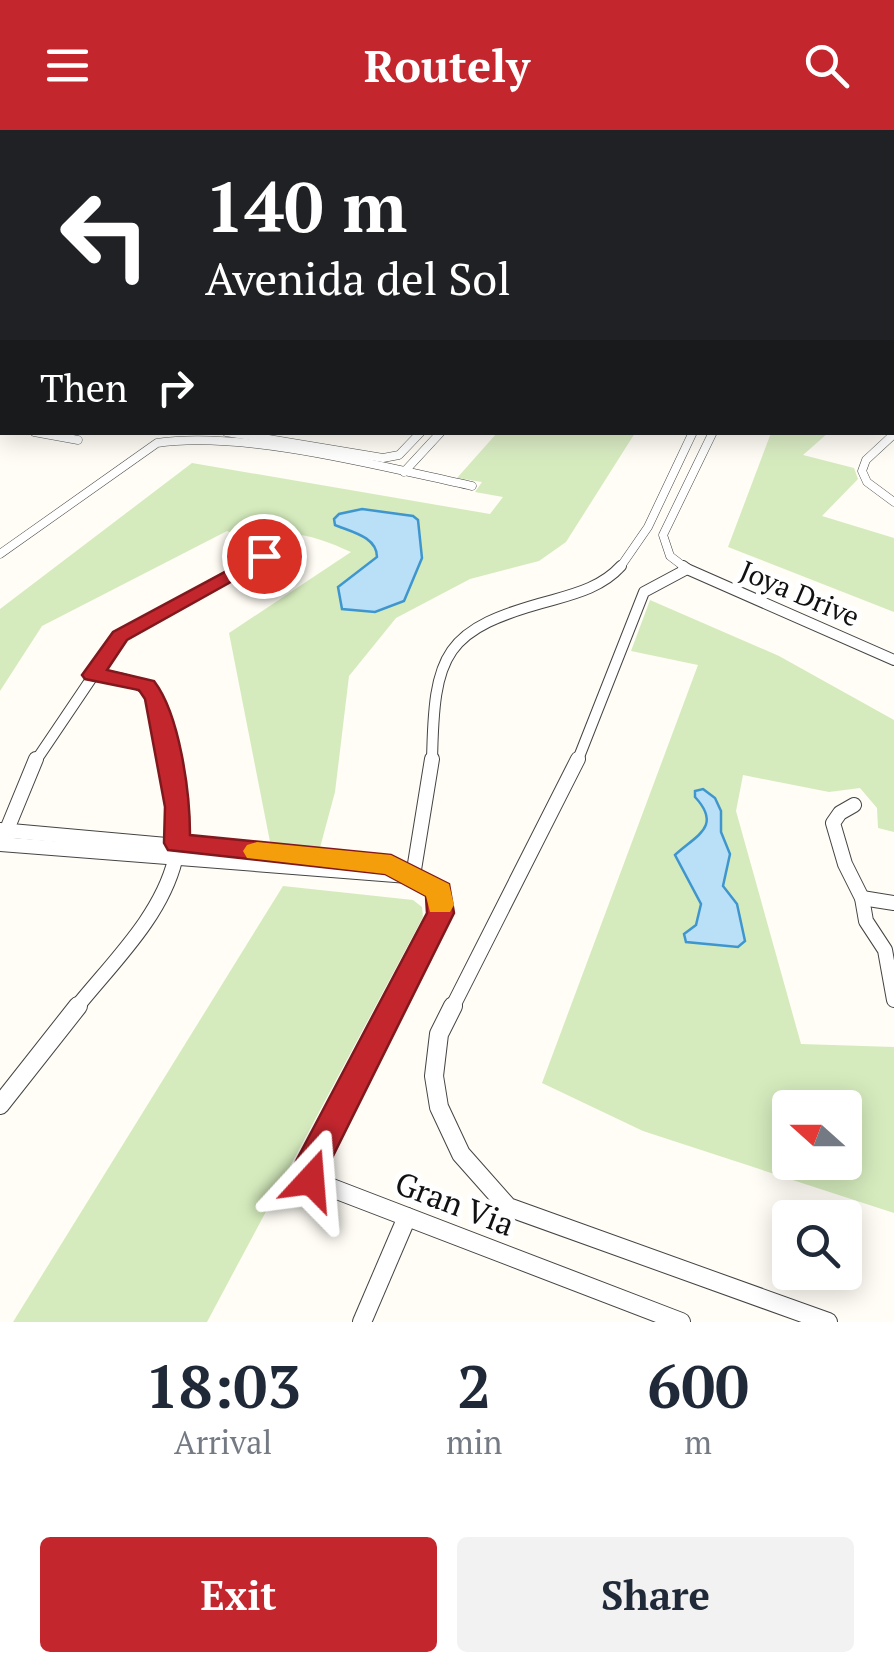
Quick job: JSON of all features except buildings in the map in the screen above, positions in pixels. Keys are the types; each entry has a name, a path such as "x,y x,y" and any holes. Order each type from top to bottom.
{"street":[{"path":"50,435 78,440"},
{"path":"244,435 384,458 399,455 418,435"},
{"path":"404,472 438,435"},
{"path":"4,829 387,878 412,876 431,780 437,677 444,659 458,642 510,610 593,588 614,575 630,558 692,435"},
{"path":"712,435 662,536 670,556 687,569 644,592 590,734 439,1034 434,1088 448,1134 478,1181 508,1206 828,1322"},
{"path":"893,435 866,460 862,470 868,482 894,502"},
{"path":"0,554 157,443 204,438 472,486"},
{"path":"176,851 0,844 39,754 120,636 264,556 274,543"},
{"name":"Joya Drive","path":"687,569 894,660"},
{"path":"0,1106 157,906 176,851 177,807 156,699 147,686 93,675"},
{"path":"854,805 840,813 833,823 845,864 862,898 866,921 890,950 894,1000"},
{"name":"Gran Via","path":"412,876 440,891 440,913 313,1161 311,1180 680,1322"},
{"path":"862,898 894,903"},
{"path":"362,1322 407,1217"}],"green space":[{"path":"495,435 634,435 566,542 539,561 470,579 396,618 349,676 335,792 318,855 272,852 229,633 351,552 303,535 278,534 254,541 227,531 42,626 0,691 0,609 192,463 490,514 503,497 475,492 482,482 457,478"},
{"path":"770,435 826,435 803,455 854,468 858,479 822,516 894,538 894,612 728,547"},
{"path":"650,600 779,656 894,720 894,832 878,828 877,808 860,788 829,792 743,775 736,811 801,1044 894,1047 894,1213 793,1180 862,1180 862,1090 772,1090 772,1173 643,1131 542,1083 698,665 631,651"},
{"path":"283,886 413,900 422,907 423,917 207,1322 13,1322"}],"water":[{"path":"362,509 418,520 422,558 404,601 375,612 342,609 338,587 377,557 368,540 335,525 339,514"},
{"path":"703,789 715,798 721,811 721,832 730,854 723,886 737,904 745,941 738,947 686,942 684,934 696,925 701,904 675,855 706,824 703,807 695,797 695,791"}],"slow traffic":[{"path":"257,851 391,865 440,891 440,905"}],"route":[{"path":"264,556 120,636 93,675 126,678 147,686 156,699 177,807 177,843 391,865 440,891 440,913 313,1161 311,1180"}]}
